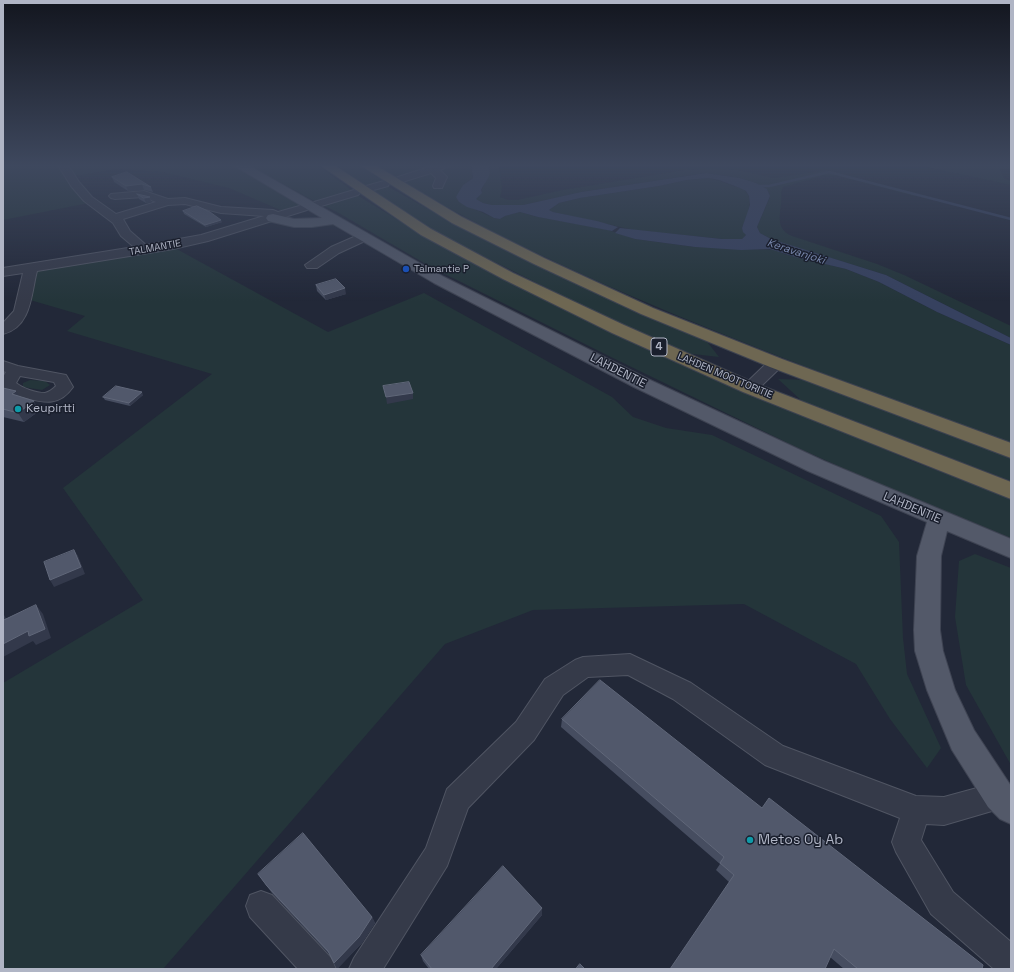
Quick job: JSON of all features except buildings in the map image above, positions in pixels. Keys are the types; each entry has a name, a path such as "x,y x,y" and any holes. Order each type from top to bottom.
{"highway":[{"name":"LAHDEN MOOTTORITIE","path":"394,210 426,232 508,276 618,329 750,388 1011,490"},
{"path":"441,210 457,220 539,261 648,310 776,363 1011,451"}],"main road":[{"name":"LAHDENTIE","path":"317,210 439,280 701,413 816,466 1011,549"},
{"path":"276,217 279,220 311,223 322,223 334,220"},
{"path":"939,519 929,556 927,630 929,651 941,690 963,740 1005,802"}],"street":[{"path":"104,210 114,218 125,233 144,250"},
{"path":"114,218 139,210"},
{"path":"228,210 264,212 276,217"},
{"name":"TALMANTIE","path":"3,272 144,250 204,238 296,210"},
{"path":"312,265 335,250 363,237"},
{"path":"3,330 12,323 21,312 27,279 31,267"},
{"path":"750,388 776,363"},
{"path":"365,969 437,856 457,800 525,732 554,687 583,667 630,664 682,692 774,756 916,810 944,811 1005,802"},
{"path":"916,810 906,842 942,903 1011,963"},
{"path":"261,906 320,969"}],"shaded area":[{"path":"3,210 52,210 3,220"},
{"path":"334,210 382,210 438,244 501,277 725,382 912,461 1011,498 1011,538 874,482 796,447 431,267"},
{"path":"402,210 431,210 457,225 705,339 719,357 684,353 609,319 433,231"},
{"path":"452,210 477,210 500,219 520,212 538,217 605,229 635,239 695,247 775,250 784,254 846,269 879,282 937,312 1011,345 1011,444 867,390 676,315 513,242"},
{"path":"550,210 749,210 742,228 746,235 742,239 723,239 634,230"},
{"path":"764,210 780,210 780,223 782,228 792,236 877,264 904,275 1011,326 1011,338 886,275 773,240 760,233 757,227"},
{"path":"173,247 328,332 424,293 612,397 633,417 666,428 712,435 881,516 899,542 903,638 907,674 941,748 927,768 890,719 856,664 744,604 533,610 445,644 163,969 3,969 3,683 143,600 63,488 212,374 67,331 85,316 30,300 37,270"},
{"path":"778,379 808,380 1011,458 1011,481 802,401"},
{"path":"30,380 45,381 50,385 42,390 23,387 23,383"},
{"path":"975,554 1011,568 1011,765 966,685 955,617 959,561"}],"water":[{"path":"478,210 550,210 618,227 612,231 538,217 520,212 500,219 494,218"},
{"name":"Keravanjoki","path":"748,210 764,210 757,227 760,233 771,239 886,275 1011,338 1011,345 937,312 879,282 846,269 795,257 770,249 741,250 695,247 635,239 615,233 620,228 722,239 742,239 746,235 742,228"}],"waterway":[{"path":"978,210 1011,219"}],"place":[{"name":"Talmantie P","path":"406,269"},
{"name":"Keupirtti","path":"18,409"},
{"name":"Metos Oy Ab","path":"750,840"}]}
